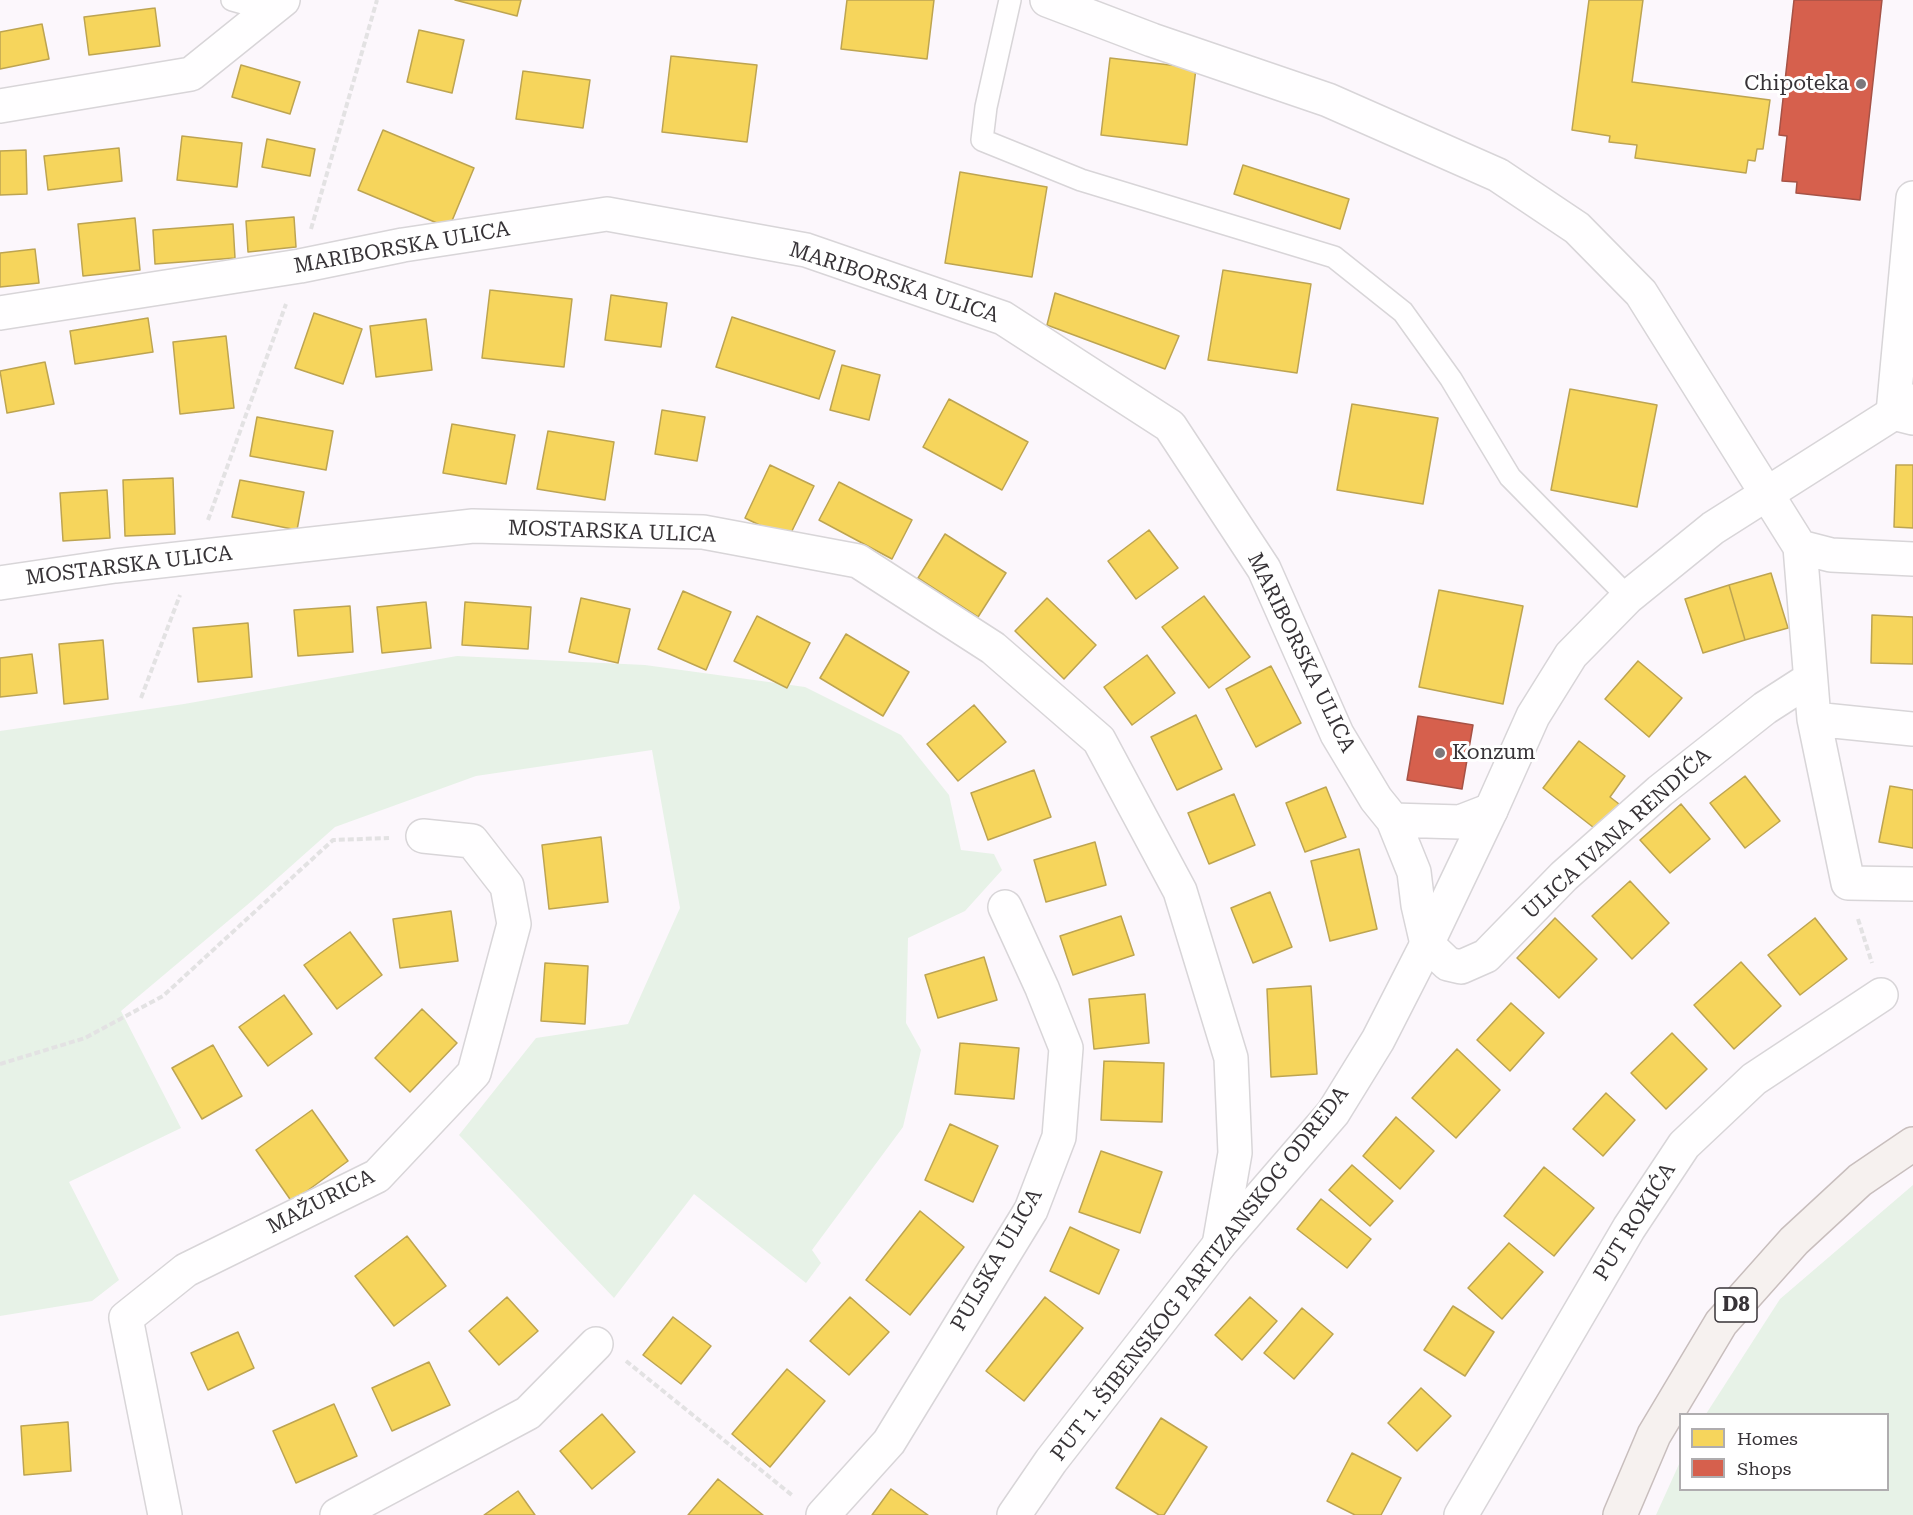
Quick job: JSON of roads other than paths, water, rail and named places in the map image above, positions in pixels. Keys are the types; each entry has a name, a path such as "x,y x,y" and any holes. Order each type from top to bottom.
{"main road":[{"name":"D8","path":"1620,1515 1654,1435 1721,1323 1794,1241 1860,1180 1913,1144"}],"street":[{"path":"1047,0 1152,40 1328,100 1498,175 1577,228 1641,293 1800,547 1814,719 1848,884 1913,884"},
{"path":"0,106 191,74 277,5"},
{"path":"1906,411 1913,198"},
{"name":"MARIBORSKA ULICA","path":"0,313 300,266 403,245 607,214 806,250 1004,318 1170,426 1264,570 1337,734 1376,799 1393,820 1414,872 1418,905 1427,944"},
{"name":"PUT 1. ŠIBENSKOG PARTIZANSKOG ODREDA","path":"1016,1511 1051,1461 1219,1245 1333,1113 1378,1040 1427,944 1533,716 1571,655 1628,597 1713,528 1906,411"},
{"name":"MOSTARSKA ULICA","path":"0,583 115,566 473,526 703,532 858,561 993,648 1099,740 1179,891 1231,1058 1235,1154 1219,1245"},
{"path":"1800,547 1831,555 1913,559"},
{"name":"ULICA IVANA RENDIĆA","path":"1427,944 1448,964 1461,967 1486,956 1564,876 1660,791 1765,708 1810,679"},
{"path":"1814,719 1913,729"},
{"path":"1393,820 1460,822 1491,810"},
{"name":"MAŽURICA","path":"165,1515 126,1318 186,1270 377,1176 474,1073 514,924 507,886 472,842 423,836"},
{"name":"PULSKA ULICA","path":"811,1508 889,1442 1030,1210 1059,1137 1066,1048 1005,907"},
{"name":"PUT ROKIĆA","path":"1461,1515 1629,1228 1684,1145 1754,1079 1881,995"},
{"path":"337,1515 377,1496 528,1413 596,1344"}],"lane":[{"path":"232,0 277,5"},
{"path":"1010,0 986,107 982,140 1082,180 1334,257 1403,312 1451,379 1510,477 1628,597"}],"place":[{"name":"Chipoteka","path":"1861,84"},
{"name":"Konzum","path":"1440,753"}]}
